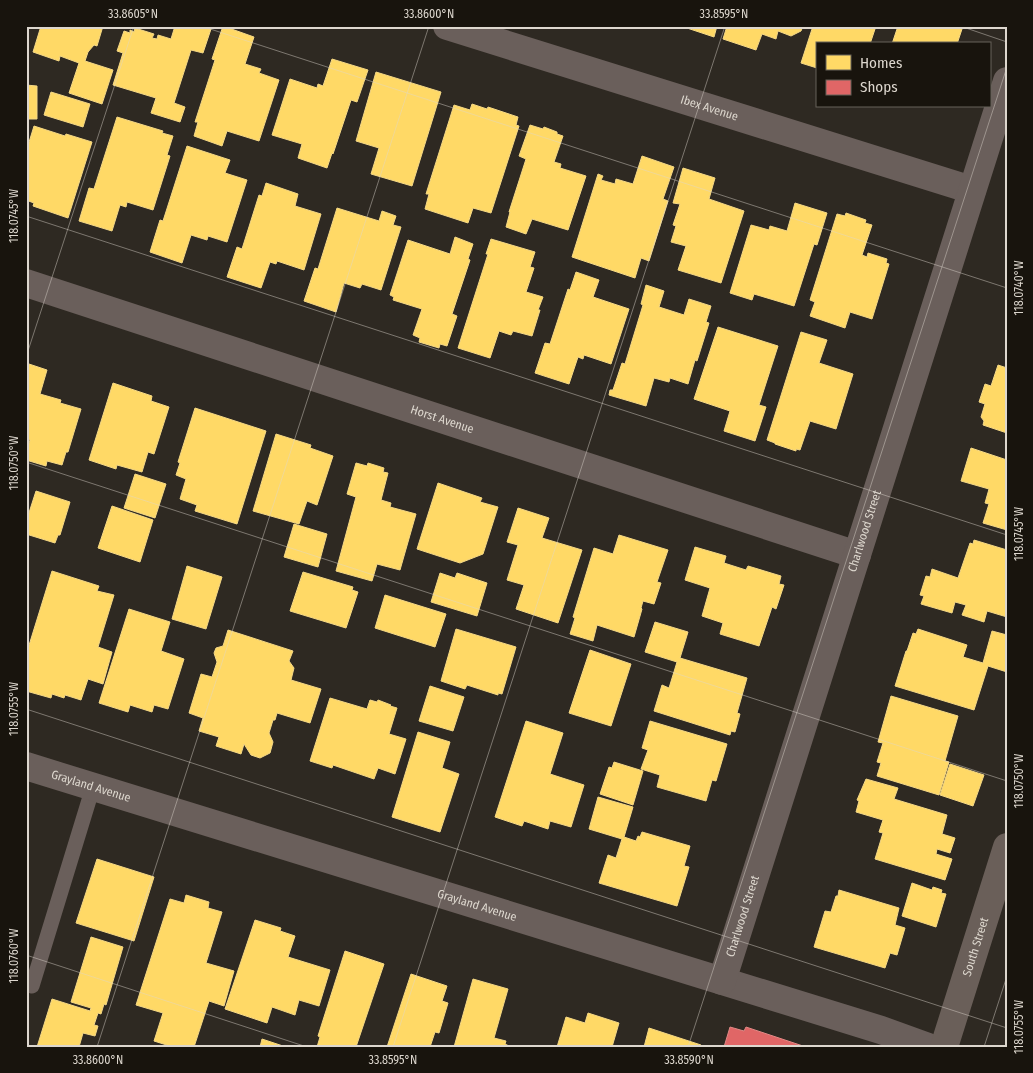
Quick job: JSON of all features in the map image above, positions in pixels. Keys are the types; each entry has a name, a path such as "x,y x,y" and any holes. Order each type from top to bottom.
{"main road":[{"name":"South Street","path":"944,1047 1007,847"}],"street":[{"name":"Ibex Avenue","path":"447,26 972,190"},
{"name":"Charlwood Street","path":"722,981 1007,81"},
{"name":"Horst Avenue","path":"26,283 857,554"},
{"name":"Grayland Avenue","path":"26,766 881,1030 928,1047"}],"lane":[{"path":"32,986 93,787"}],"building: Homes":[{"path":"41,26 103,26 97,46 94,45 88,52 85,61 113,70 102,104 69,93 79,63 60,56 59,61 33,52"},
{"path":"175,26 212,26 203,53 191,50 174,103 185,107 180,122 151,113 156,98 113,85 123,53 117,51 124,31 130,33 130,30 134,32 135,28 154,34 152,38 157,39 158,35 171,39"},
{"path":"223,26 254,37 245,64 261,69 259,73 279,80 259,141 227,131 222,146 194,136 198,122 195,122 215,60 212,59"},
{"path":"681,26 717,26 714,37"},
{"path":"727,26 803,26 801,31 791,36 778,31 776,39 762,34 756,50 723,39"},
{"path":"813,26 865,26 875,29 871,42 816,42 816,68 801,63"},
{"path":"898,26 963,26 958,42 893,42"},
{"path":"332,59 368,70 357,102 351,100 327,168 298,158 302,144 272,135 290,79 317,88 318,84 323,86"},
{"path":"376,72 441,92 412,186 371,174 379,148 356,141"},
{"path":"26,85 37,86 37,119 26,119"},
{"path":"51,92 90,104 83,127 44,115"},
{"path":"472,104 518,117 516,125 519,126 491,213 473,208 468,223 425,209 429,194 426,194 454,105 470,110"},
{"path":"117,117 163,131 162,133 173,136 167,155 170,156 153,210 127,202 126,207 120,205 112,231 79,221 89,188 94,189"},
{"path":"530,125 543,129 544,127 563,136 554,162 561,164 560,168 586,176 568,230 532,219 526,234 506,227 526,159 519,156"},
{"path":"34,126 92,142 68,218 33,206 34,203 26,200 26,152"},
{"path":"187,146 230,160 225,173 247,180 227,242 208,236 207,240 191,235 182,263 150,252 160,220 163,221"},
{"path":"642,156 674,167 663,199 668,201 649,261 641,258 635,278 572,257 598,174 603,176 601,180 615,184 616,179 633,184"},
{"path":"683,168 715,178 709,199 744,211 721,283 678,270 686,246 671,242 676,226 673,225 680,204 673,203"},
{"path":"266,183 298,194 295,206 321,214 304,270 277,261 276,264 270,262 261,288 227,277 237,247 242,249 259,195 262,196"},
{"path":"795,203 827,213 817,245 814,244 794,306 754,294 752,300 730,293 751,225 769,230 770,226 787,231"},
{"path":"337,208 379,221 382,211 396,216 393,225 401,227 381,290 362,284 360,288 344,283 336,312 304,301 315,268 318,269"},
{"path":"846,213 866,220 865,223 872,225 862,255 867,257 868,253 887,259 886,263 889,264 872,319 850,312 845,328 810,316 815,302 810,300 837,214 845,216"},
{"path":"455,237 473,244 468,259 470,260 452,314 457,316 447,346 440,344 439,348 419,342 420,338 413,335 422,309 393,300 394,297 390,295 408,240 450,254"},
{"path":"491,239 535,252 530,267 534,268 526,292 543,297 532,336 513,331 511,335 499,331 490,358 458,348"},
{"path":"576,272 599,280 593,297 629,309 611,364 584,355 583,359 578,357 569,384 535,373 545,343 550,344 568,289 570,290"},
{"path":"646,285 664,291 659,307 684,315 689,299 711,306 706,322 709,323 688,384 670,378 669,382 654,378 646,406 609,395 610,390 613,390 622,363 625,364 643,305 641,304"},
{"path":"718,327 778,346 759,405 766,407 755,441 724,431 730,411 694,399"},
{"path":"801,332 827,340 819,363 853,374 836,429 810,421 800,450 796,449 796,451 767,440"},
{"path":"26,363 47,370 40,394 61,400 60,403 81,409 68,452 66,452 62,465 47,461 46,466 26,460 30,440 26,439"},
{"path":"998,365 1007,368 1007,433 983,425 984,421 981,417 985,404 979,402 985,384 991,386"},
{"path":"113,383 152,396 151,401 169,407 154,454 148,452 142,472 117,465 116,469 89,460"},
{"path":"195,408 266,431 237,524 195,511 197,505 180,499 186,479 176,475 180,463 178,462"},
{"path":"276,434 311,445 310,448 333,456 317,505 307,501 299,524 253,511"},
{"path":"971,448 1007,460 1007,530 983,523 989,504 985,503 989,489 961,481"},
{"path":"356,463 367,466 368,463 384,468 383,472 388,473 381,500 391,503 390,507 416,514 400,570 377,564 372,581 336,571 356,497 347,494"},
{"path":"135,474 166,484 155,518 124,508"},
{"path":"438,483 482,498 480,502 498,507 483,554 460,563 417,549"},
{"path":"36,491 70,502 60,535 58,535 55,543 26,534 26,522"},
{"path":"112,506 153,520 140,562 98,548"},
{"path":"518,508 549,518 542,538 582,550 558,623 516,609 524,585 507,580 518,545 507,542"},
{"path":"294,524 327,534 318,567 284,557"},
{"path":"619,535 668,550 657,582 661,583 654,604 643,601 634,637 597,625 593,641 570,634 575,618 573,617 594,548 613,554"},
{"path":"974,540 1007,550 1007,617 987,611 984,622 962,615 966,605 955,602 952,613 921,604 924,596 920,595 926,576 930,577 932,569 958,578 970,543 973,544"},
{"path":"695,547 726,556 724,563 746,570 748,566 781,576 779,584 784,585 776,609 772,607 759,646 720,634 723,623 702,616 710,588 685,580"},
{"path":"187,566 222,577 206,629 172,619"},
{"path":"52,571 99,586 97,591 114,595 98,647 112,652 103,684 88,679 81,700 65,695 64,698 52,694 51,698 26,691 26,655"},
{"path":"303,572 353,587 352,590 358,592 346,628 290,611"},
{"path":"440,573 455,578 457,573 487,583 477,616 431,602"},
{"path":"385,595 446,614 435,647 375,628"},
{"path":"129,609 170,622 161,651 184,659 168,709 154,705 152,712 130,705 128,712 99,703"},
{"path":"655,622 688,632 680,658 747,678 737,713 740,714 735,732 731,731 730,735 654,711 662,685 669,688 677,662 645,652"},
{"path":"456,629 516,647 502,694 498,693 498,695 467,685 465,689 441,681"},
{"path":"918,629 967,645 963,657 983,663 992,631 1007,635 1007,672 988,666 974,710 895,686 913,633 916,634"},
{"path":"228,630 293,651 289,661 294,668 291,680 321,689 310,723 277,713 269,733 273,742 270,753 260,758 251,755 244,744 241,754 216,746 219,737 199,731 203,718 189,713 201,674 212,677 217,662 214,653 216,648 223,646"},
{"path":"590,650 631,664 611,726 569,713"},
{"path":"430,686 464,697 453,731 419,721"},
{"path":"891,696 958,716 945,761 949,762 939,795 877,776 881,763 877,762 883,743 878,742"},
{"path":"330,698 367,709 370,700 377,702 378,700 397,708 389,734 406,739 395,774 378,768 374,779 333,765 332,768 310,761"},
{"path":"526,721 563,733 550,774 584,785 571,827 550,821 548,829 524,821 522,826 495,817"},
{"path":"650,721 727,744 716,781 712,780 706,801 657,787 660,775 641,769 648,750 642,748"},
{"path":"418,732 450,742 442,768 459,774 440,832 392,817"},
{"path":"614,762 643,771 633,805 600,794 609,767 612,768"},
{"path":"950,764 984,775 973,806 940,795"},
{"path":"866,779 898,788 894,799 947,815 942,834 955,838 950,853 937,849 936,854 952,859 945,880 875,859 883,833 879,832 883,820 856,812 859,801 857,800"},
{"path":"598,797 633,807 624,837 636,841 642,832 690,846 684,866 689,867 677,906 599,883 608,855 616,858 622,839 589,829"},
{"path":"97,859 154,877 134,941 76,923"},
{"path":"912,883 932,890 933,887 942,890 941,893 946,894 936,927 902,916"},
{"path":"839,890 899,908 895,925 905,928 897,955 890,953 885,968 814,947 825,911 831,912"},
{"path":"186,895 209,902 208,908 222,912 206,963 234,971 224,1006 209,1001 194,1047 173,1047 154,1041 163,1013 136,1005 170,899 184,903"},
{"path":"255,920 281,928 280,931 295,936 288,957 330,970 319,1006 299,1000 295,1015 272,1007 267,1023 225,1009"},
{"path":"91,937 123,947 106,1005 104,1004 101,1014 98,1013 94,1025 98,1026 95,1036 83,1033 79,1047 37,1047 52,999 90,1011 91,1008 71,1002"},
{"path":"345,951 384,964 356,1047 317,1047 320,1037 318,1036"},
{"path":"411,974 447,986 442,1001 448,1003 439,1033 435,1032 430,1047 387,1047"},
{"path":"473,979 508,989 494,1038 506,1041 505,1044 511,1047 454,1047"},
{"path":"588,1013 619,1023 612,1047 557,1047 566,1017 585,1023"},
{"path":"649,1028 701,1045 701,1047 644,1047"},
{"path":"262,1039 286,1047 260,1047"}],"building: Shops":[{"path":"730,1027 744,1031 746,1027 806,1047 724,1047"}]}
